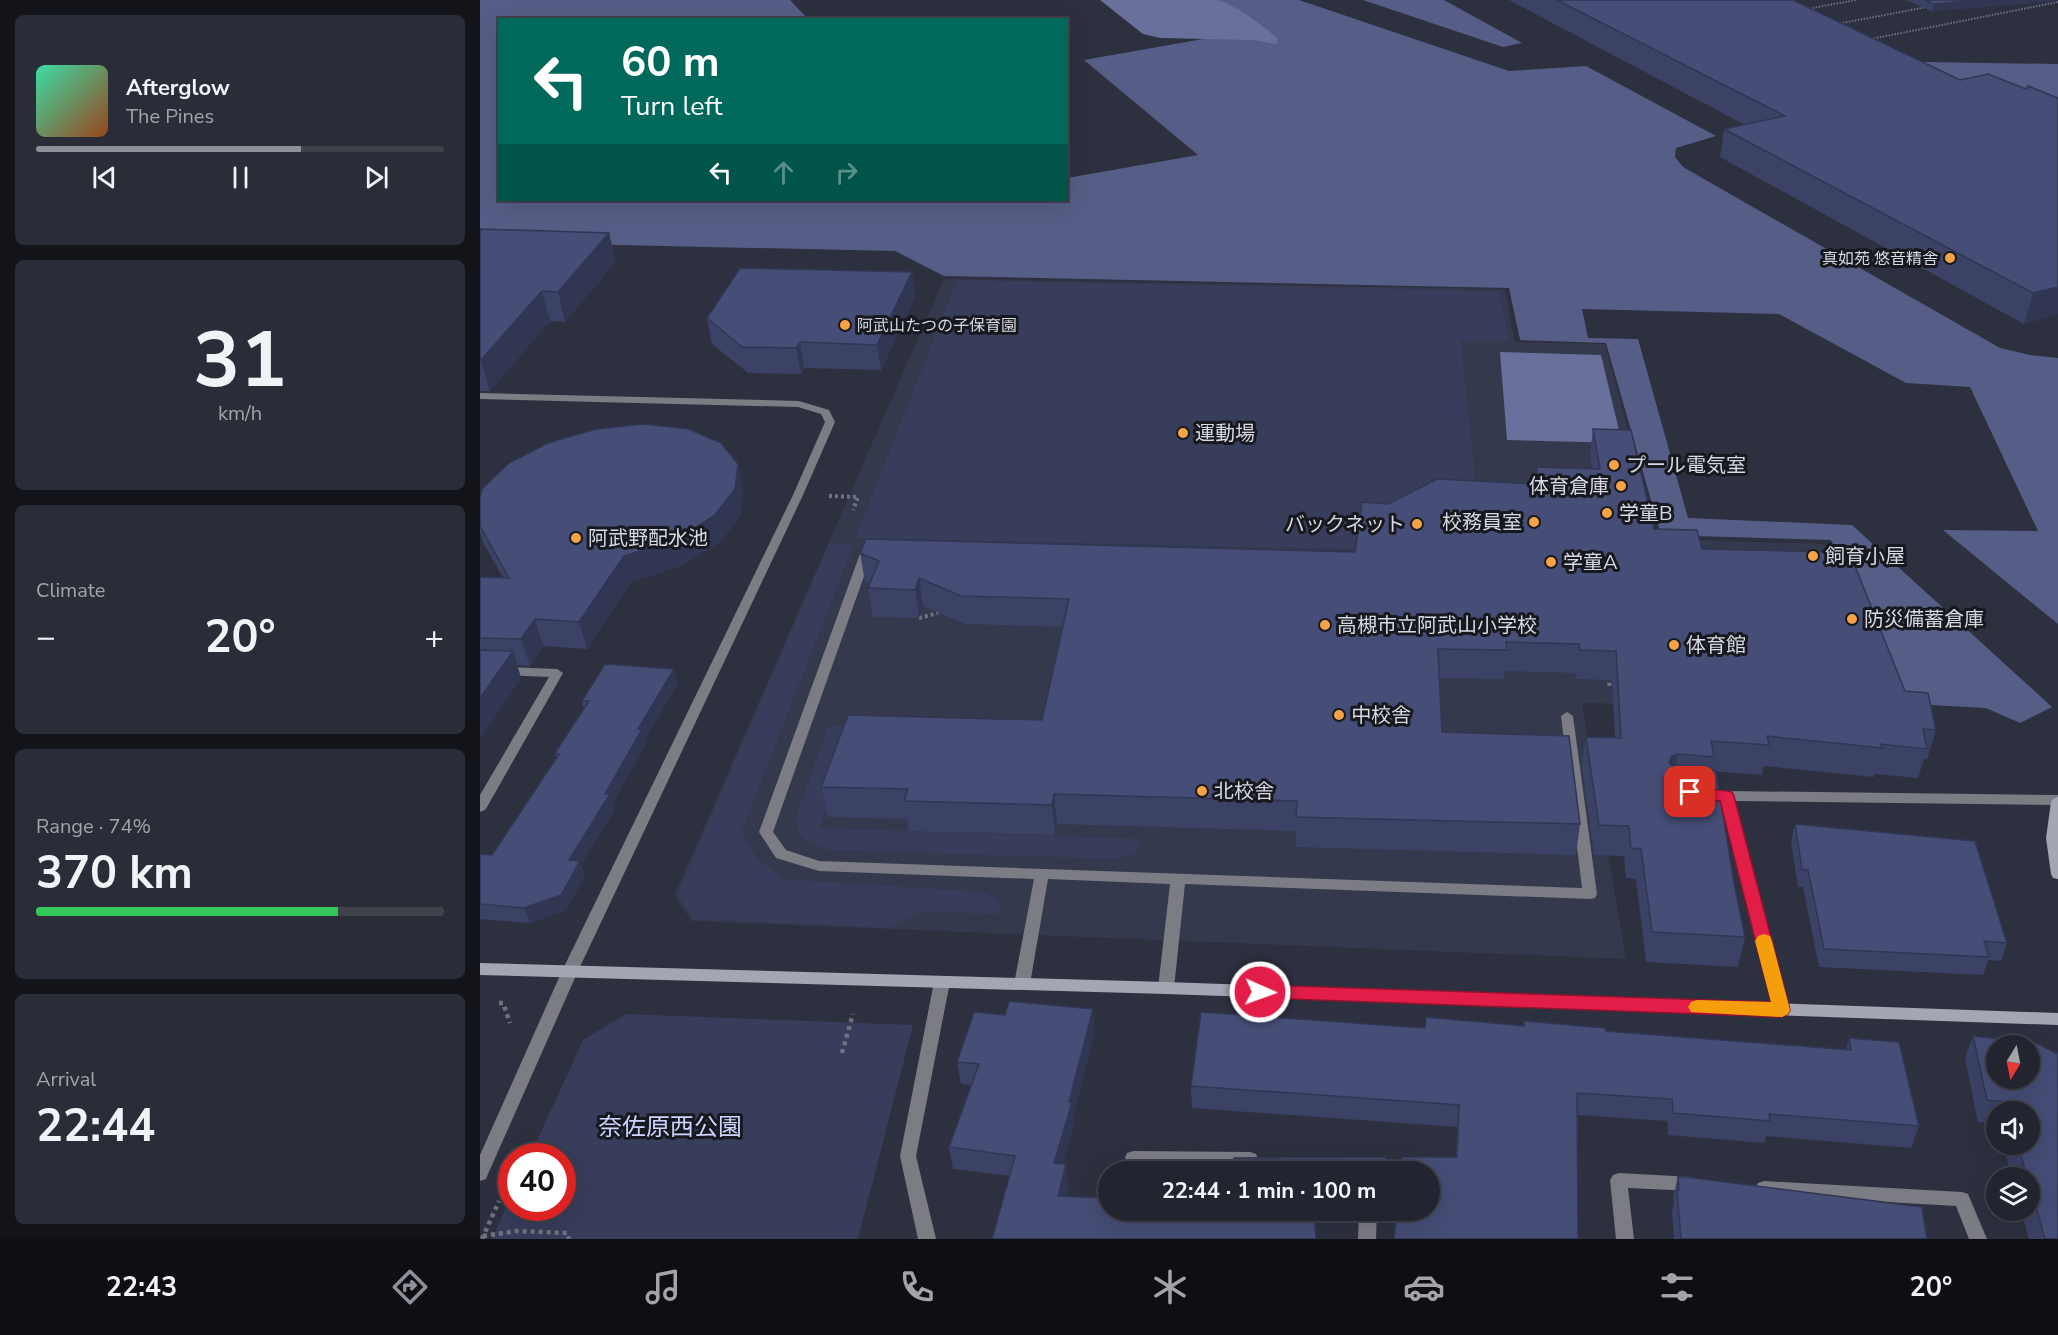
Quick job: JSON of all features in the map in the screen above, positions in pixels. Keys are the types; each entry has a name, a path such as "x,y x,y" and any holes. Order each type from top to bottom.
{"street":[{"path":"480,396 799,404 825,412 830,422 793,506 570,971 480,1174"},
{"path":"870,544 766,832 781,854 819,866 1590,894 1567,716"},
{"path":"480,670 557,672 480,807"},
{"path":"1782,1010 1721,795 2058,801 2052,835 2052,854 2058,874"},
{"path":"1022,984 1042,874"},
{"path":"1166,988 1178,880"},
{"path":"480,969 1166,988 2058,1019"},
{"path":"927,1239 908,1156 942,982"},
{"path":"1133,1158 1263,1160"},
{"path":"1625,1239 1619,1179 1714,1185"},
{"path":"1749,1187 1962,1199 1978,1239"},
{"path":"1367,1239 1368,1221"}],"path":[{"path":"1801,10 1856,0"},
{"path":"1870,39 2058,2"},
{"path":"1827,26 1929,6"},
{"path":"847,497 858,497 853,510"},
{"path":"919,618 938,613"},
{"path":"1606,669 1610,688"},
{"path":"491,1003 503,1003 512,1031"},
{"path":"842,1013 865,1014"},
{"path":"842,1053 853,1014"},
{"path":"483,1238 498,1203"},
{"path":"483,1238 517,1231 567,1233 569,1239"}],"shaded area":[{"path":"480,0 790,0 807,18 498,18 498,201 1068,201 1068,178 1198,155 1084,60 1254,30 1210,0 1299,0 1509,71 1586,66 1716,136 1676,148 1675,157 1683,167 2000,348 2030,355 2058,358 2058,624 1943,530 2038,531 1970,387 1906,383 1779,314 1582,309 1588,338 1638,339 1688,518 1852,525 2052,707 2020,723 1986,708 1896,703 1831,540 1661,535 1606,343 1520,340 1509,288 944,276 895,251 480,242"},
{"path":"1100,0 1218,0 1256,21 1277,38 1277,44 1252,40 1160,38 1143,34"},
{"path":"1363,0 1444,0 1522,43 1503,47"},
{"path":"1923,62 2058,64 2058,108 1975,87"},
{"name":"高槻市立阿武山小学校","path":"944,279 1505,289 1515,342 1605,344 1657,539 1825,544 1894,709 1582,703 1626,959 692,921 674,896"},
{"path":"1500,352 1601,355 1622,443 1507,440"}],"green space":[{"name":"運動場","path":"957,280 1499,291 1510,341 1461,341 1480,526 1429,551 855,538"},
{"path":"829,543 854,544 742,831 757,858 783,879 984,892 1002,904 998,914 922,912 890,928 694,919 677,895"},
{"path":"828,726 1057,731 849,741 820,828 1141,839 1138,851 1118,859 830,850 810,843 801,836 796,816"},
{"name":"奈佐原西公園","path":"626,1014 913,1025 858,1239 492,1239 500,1221 576,1221 576,1143 536,1143 583,1040"}],"building":[{"path":"1557,0 1793,0 1960,80 1988,74 2026,89 2028,86 2058,98 2058,287 2033,293 1724,129 1785,116"},
{"path":"1925,0 1983,0 1934,4"},
{"path":"480,229 609,233 558,292 542,291 481,360 480,360"},
{"path":"740,268 912,272 877,345 800,342 796,348 742,347 707,318"},
{"path":"644,424 688,429 721,443 738,464 735,489 714,516 675,540 624,556 579,622 535,619 521,639 480,638 480,577 509,578 480,526 482,489 509,463 548,443 596,429"},
{"path":"1593,429 1631,430 1654,529 1697,530 1702,549 1837,552 1838,556 1851,556 1905,691 1928,693 1936,730 1923,729 1927,749 1881,744 1882,748 1767,736 1769,745 1711,741 1714,757 1678,754 1672,756 1669,762 1672,766 1716,771 1745,937 1652,932 1641,849 1631,848 1629,826 1599,825 1586,737 1621,738 1616,651 1580,650 1579,644 1506,642 1507,650 1438,649 1442,732 1569,736 1580,824 1296,817 1297,801 1054,794 1052,805 904,801 908,789 821,787 848,715 1042,720 1069,599 961,596 919,578 915,590 868,588 879,561 860,553 866,539 1355,552 1362,502 1388,504 1437,479 1538,484 1537,467 1600,469"},
{"path":"480,650 513,651 480,698"},
{"path":"605,664 674,669 638,729 642,729 605,794 610,794 569,860 580,861 561,895 524,908 480,904 480,854 492,855 559,754 555,753 589,701 582,701"},
{"path":"1795,824 1975,841 2007,943 1984,941 1989,957 1824,949 1808,870 1802,869"},
{"path":"1009,1001 1093,1009 1069,1102 1072,1103 1054,1163 1066,1164 1058,1196 1098,1198 1098,1221 1315,1221 1316,1239 992,1239 1015,1156 949,1147 979,1064 957,1062 974,1012 1005,1015"},
{"path":"1201,1012 1425,1028 1426,1017 1524,1026 1524,1021 1605,1028 1606,1031 1851,1050 1849,1038 1899,1042 1919,1126 1769,1114 1770,1121 1673,1113 1672,1099 1577,1093 1578,1239 1394,1239 1396,1221 1440,1221 1440,1161 1401,1161 1402,1157 1457,1157 1459,1105 1191,1086"},
{"path":"1973,1036 1986,1037 1986,1089 2040,1089 2040,1045 2058,1054 2058,1239 2045,1239 2040,1221 2040,1167 2024,1167 2021,1155 2040,1155 2040,1101 1987,1100"},
{"path":"1386,1157 1386,1161 1234,1161 1234,1158"},
{"path":"1678,1176 1922,1207 1927,1239 1681,1239"}],"slow traffic":[{"path":"1697,1007 1782,1010 1764,941"}],"place":[{"name":"真如苑 悠音精舎","path":"1950,258"},
{"name":"阿武山たつの子保育園","path":"845,325"},
{"name":"運動場","path":"1183,433"},
{"name":"プール電気室","path":"1614,465"},
{"name":"体育倉庫","path":"1621,486"},
{"name":"学童B","path":"1607,513"},
{"name":"校務員室","path":"1534,522"},
{"name":"バックネット","path":"1417,524"},
{"name":"阿武野配水池","path":"576,538"},
{"name":"飼育小屋","path":"1813,556"},
{"name":"学童A","path":"1551,562"},
{"name":"防災備蓄倉庫","path":"1852,619"},
{"name":"高槻市立阿武山小学校","path":"1325,625"},
{"name":"体育館","path":"1674,645"},
{"name":"中校舎","path":"1339,715"},
{"name":"北校舎","path":"1202,791"}],"route":[{"path":"1260,992 1782,1010 1727,796 1690,792"}]}
